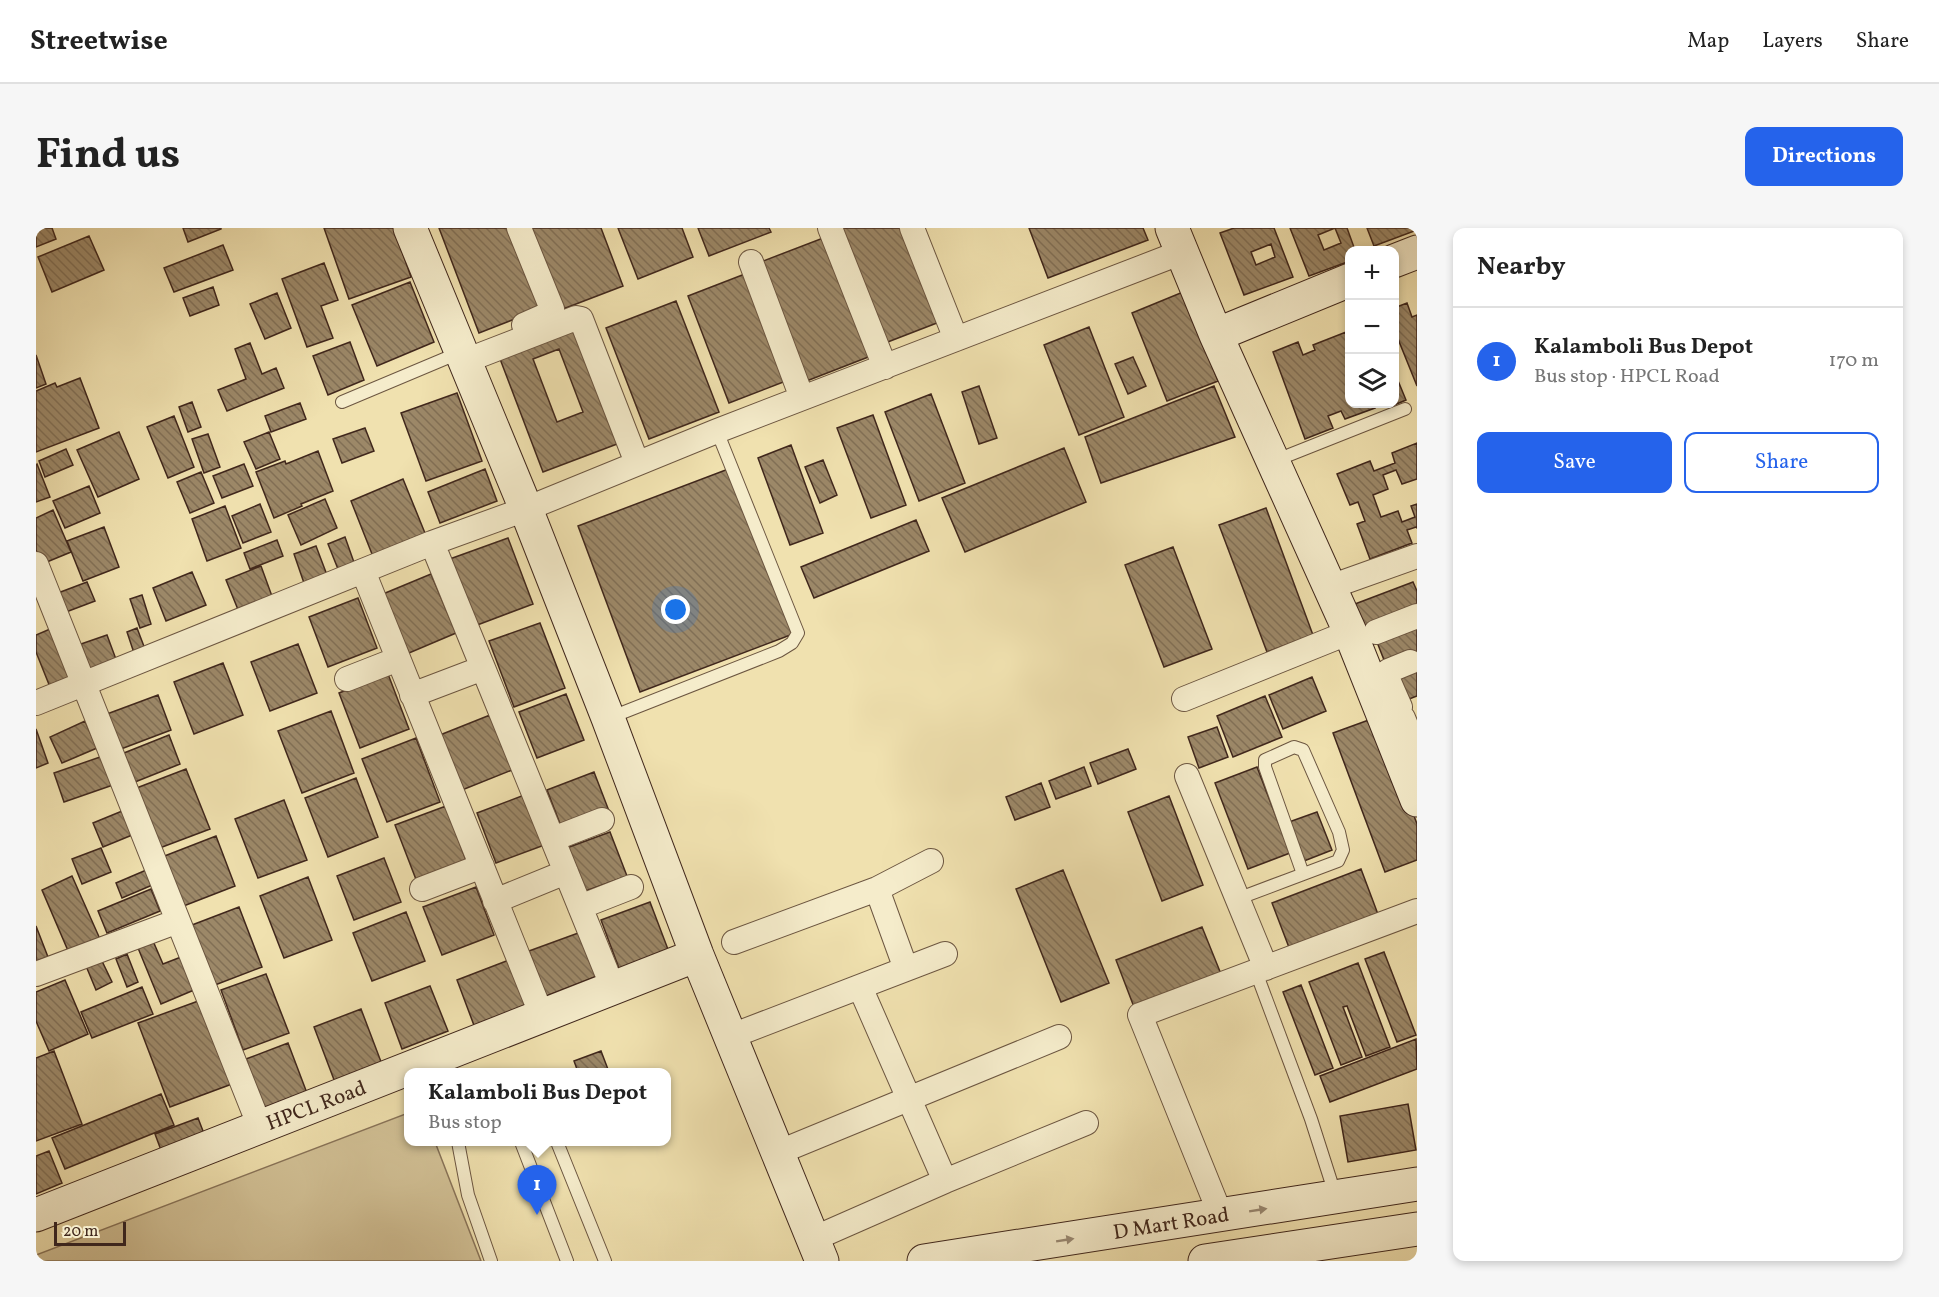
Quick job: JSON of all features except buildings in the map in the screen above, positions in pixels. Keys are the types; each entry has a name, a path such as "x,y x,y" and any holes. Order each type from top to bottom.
{"street":[{"path":"410,228 526,509 729,1037 817,1250 945,1181 1086,1123"},
{"path":"464,356 549,314 552,309 519,228"},
{"path":"830,228 885,367"},
{"path":"912,228 956,339"},
{"path":"36,703 432,543 526,509 717,431 956,339 1177,240 1216,335 1330,586 1363,632 1401,710"},
{"path":"1399,259 1417,252"},
{"path":"751,262 802,398"},
{"path":"1216,335 1345,282"},
{"path":"464,356 576,318 580,319 637,463"},
{"path":"432,543 613,988"},
{"path":"1330,586 1417,556"},
{"path":"36,564 260,1127"},
{"path":"363,571 542,1016"},
{"path":"1184,699 1363,632 1417,616"},
{"path":"347,678 398,659"},
{"path":"1410,662 1388,671 1386,675 1401,710 1410,748 1415,791"},
{"path":"412,695 483,668"},
{"path":"1187,776 1237,899 1261,970"},
{"path":"553,839 603,820"},
{"path":"734,942 876,889 932,861"},
{"path":"422,889 482,866"},
{"path":"495,901 566,872"},
{"path":"580,907 631,887"},
{"path":"876,889 906,969"},
{"path":"1221,1216 1140,1015 1417,911"},
{"path":"36,974 178,921"},
{"path":"729,1037 945,954"},
{"name":"HPCL Road","path":"410,1068 697,955"},
{"path":"860,987 945,1181"},
{"path":"777,1152 1059,1037"},
{"name":"HPCL Road","path":"36,1215 404,1070"},
{"name":"D Mart Road","path":"924,1261 1417,1185"},
{"name":"D Mart Road","path":"1205,1261 1333,1252 1417,1229"}],"lane":[{"path":"342,402 464,356"},
{"path":"1273,462 1405,410"},
{"path":"608,718 779,651 792,642 798,633 717,431"},
{"path":"1237,899 1338,861 1343,850 1339,832 1303,750 1294,747 1265,760 1264,767 1303,874"},
{"path":"1261,970 1336,1197"},
{"path":"459,1146 468,1195 491,1261"},
{"path":"523,1146 567,1261"},
{"path":"559,1146 605,1261"}],"shaded area":[{"path":"404,1115 404,1146 437,1146 481,1261 36,1261 36,1255"}],"place":[{"name":"Kalamboli Bus Depot","path":"537,1215"}]}
